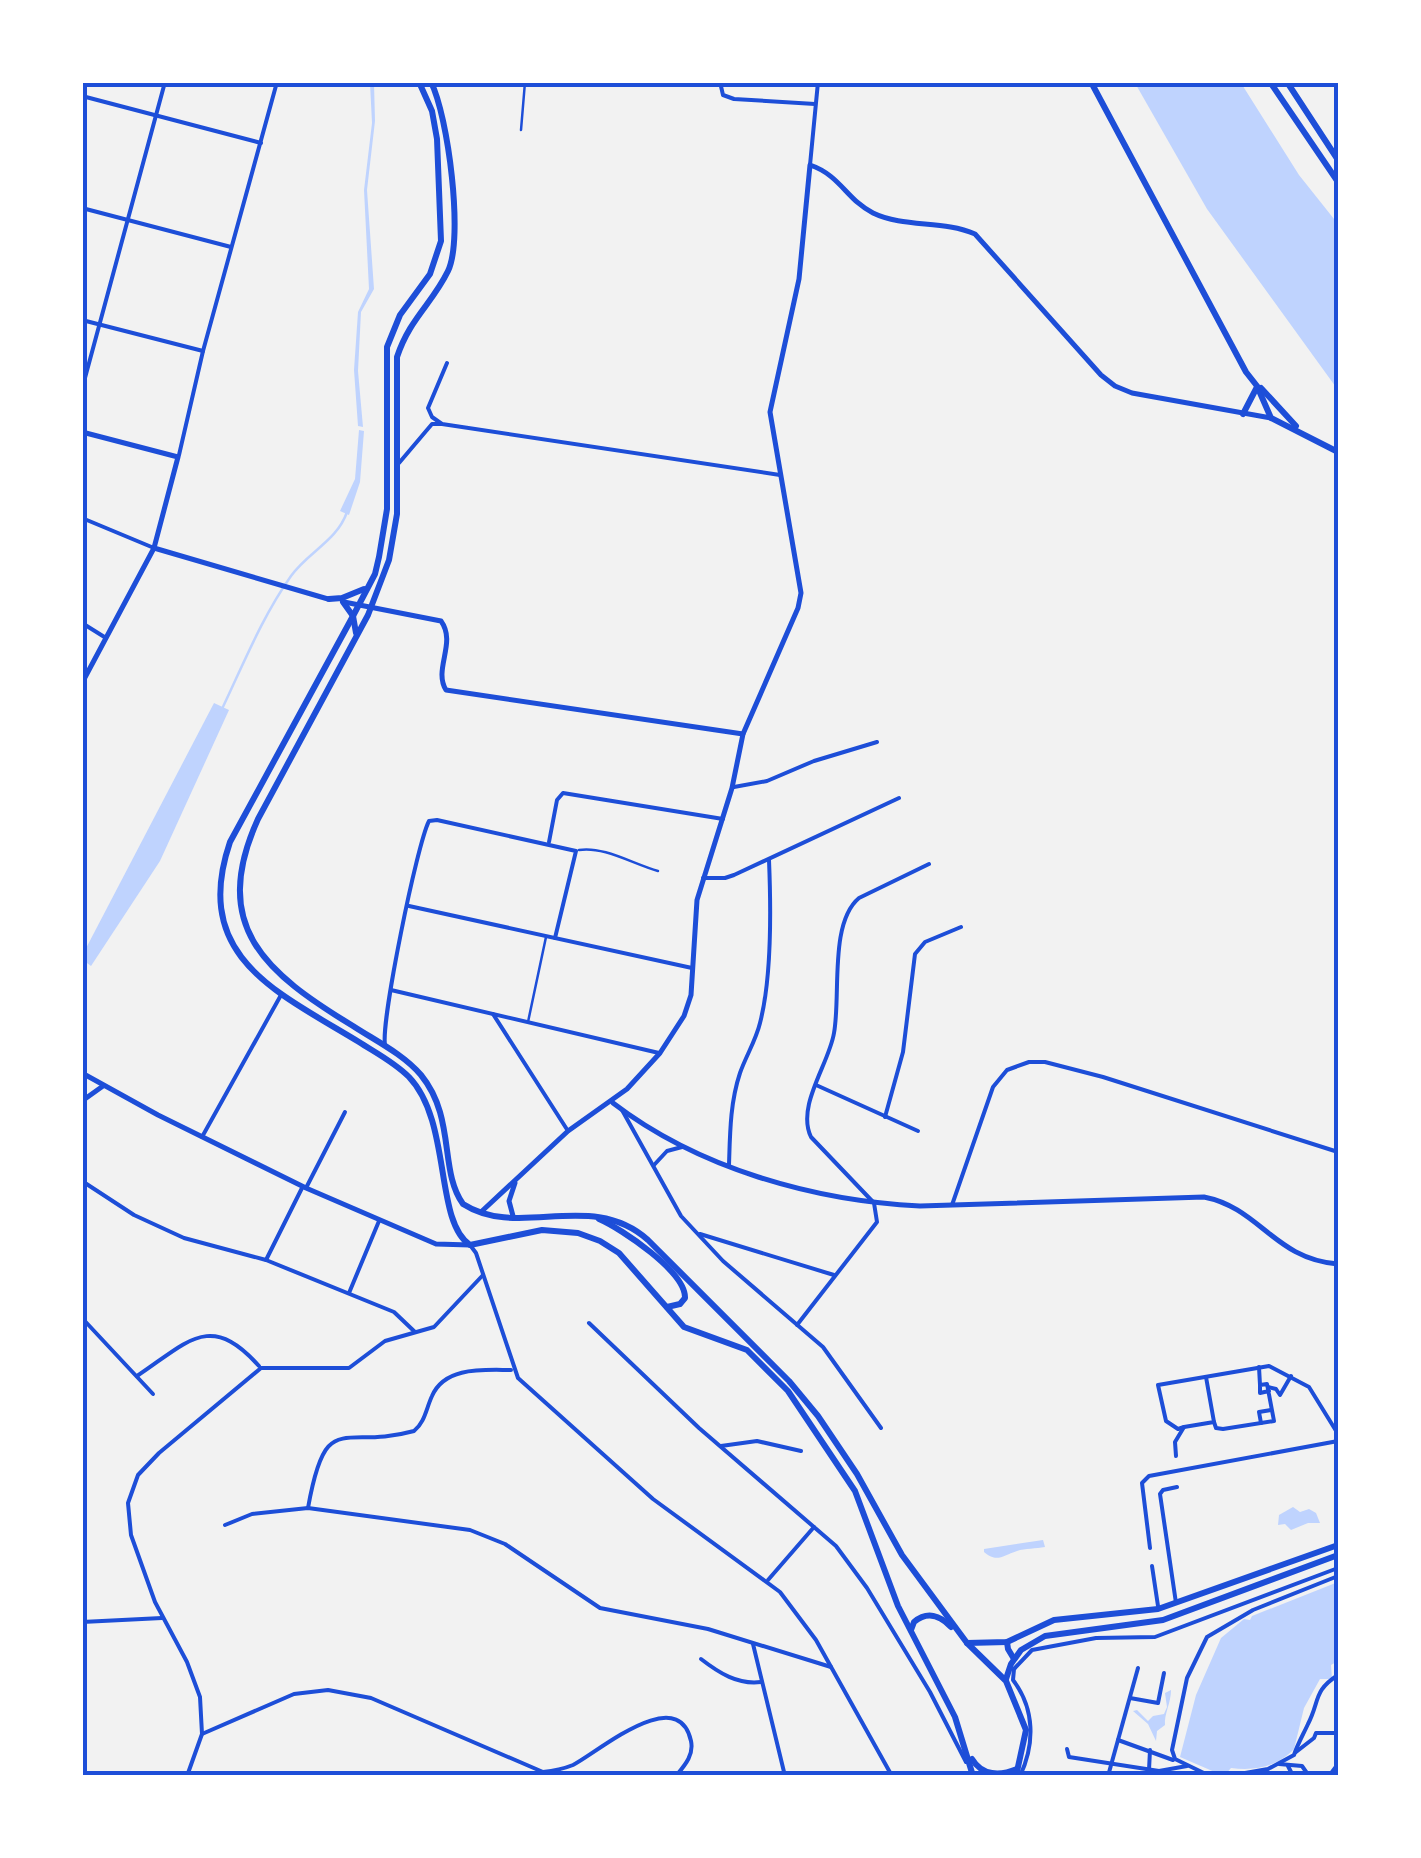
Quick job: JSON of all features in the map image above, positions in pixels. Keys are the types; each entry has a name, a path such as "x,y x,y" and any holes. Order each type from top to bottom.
{"main road":[{"path":"419,82 432,110 437,139 441,228 436,263 400,315 387,347 387,509 379,557 369,585 242,817 225,856 221,898 228,936 249,969 281,995 392,1062 415,1085 434,1118 454,1224 458,1234 470,1244 542,1230 578,1233 619,1253 684,1327 746,1350 788,1391 855,1492 890,1589 955,1717 972,1776"},
{"path":"432,82 443,114 456,223 454,258 408,330 398,357 394,536 384,578 356,639 251,835 241,866 240,900 250,935 268,964 318,1005 406,1061 432,1090 443,1118 459,1200 468,1208 513,1216 591,1215 618,1220 639,1232 789,1381 818,1416 857,1474 902,1556 966,1642"},
{"path":"1091,82 1271,418 1338,452"},
{"path":"1270,82 1338,182"},
{"path":"1286,82 1338,160"},
{"path":"436,263 447,274"},
{"path":"1246,372 1300,431"},
{"path":"1242,414 1257,386"},
{"path":"329,599 355,594 369,585"},
{"path":"343,602 353,616 356,639"},
{"path":"591,1215 636,1239 683,1285 686,1298 680,1304 666,1307"},
{"path":"966,1642 1007,1642 1054,1620 1158,1609 1338,1545"},
{"path":"1006,1680 1014,1659 1029,1644 1045,1636 1163,1620 1338,1555"},
{"path":"911,1630 920,1617 936,1616 1006,1680 1026,1730 1018,1773 982,1771 966,1749"},
{"path":"1007,1642 1014,1659"}],"street":[{"path":"82,388 165,82"},
{"path":"82,683 154,548 202,350 277,82"},
{"path":"720,82 723,95 734,99 815,104"},
{"path":"481,1212 568,1131 612,1102 660,1053 689,1006 693,926 732,788 742,734 798,608 801,593 771,401 799,279 818,82"},
{"path":"82,96 260,143"},
{"path":"810,165 831,174 876,215 951,226 975,234 1115,386 1132,393 1271,418"},
{"path":"82,208 231,247"},
{"path":"82,320 202,350"},
{"path":"442,424 428,408 447,363"},
{"path":"396,466 432,424 442,424 780,475"},
{"path":"82,432 178,457"},
{"path":"82,518 154,548 329,599 432,618 446,626 448,640 441,679 446,690 742,734"},
{"path":"82,623 106,638"},
{"path":"732,788 767,781 814,760 877,742"},
{"path":"548,844 556,800 563,793 723,819"},
{"path":"704,878 725,878 770,860 899,798"},
{"path":"386,1046 391,990 429,821 576,851 555,938"},
{"path":"729,1166 730,1120 736,1088 764,1001 770,860"},
{"path":"798,1325 877,1222 874,1203 811,1137 807,1124 835,1028 842,927 846,914 859,898 929,864"},
{"path":"409,906 692,968"},
{"path":"885,1116 903,1052 915,954 925,942 961,928"},
{"path":"391,990 660,1053"},
{"path":"202,1137 281,995"},
{"path":"493,1014 568,1131"},
{"path":"952,1205 993,1087 1007,1070 1029,1062 1046,1062 1103,1077 1338,1152"},
{"path":"82,1074 304,1188 379,1221 436,1244 470,1244 513,1370 527,1388 653,1499 768,1580 800,1617 892,1776"},
{"path":"816,1085 918,1131"},
{"path":"82,1101 103,1086"},
{"path":"612,1102 686,1147 784,1184 874,1203 952,1205 1204,1197 1232,1205 1294,1254 1338,1264"},
{"path":"622,1110 682,1216 723,1261 823,1347 881,1428"},
{"path":"266,1260 345,1112"},
{"path":"654,1166 667,1152 686,1147"},
{"path":"513,1216 510,1201 516,1180"},
{"path":"82,1182 134,1216 184,1238 266,1260 349,1293 394,1312 415,1332"},
{"path":"349,1293 379,1221"},
{"path":"696,1232 836,1276"},
{"path":"186,1776 202,1734 197,1686 163,1618 131,1535 128,1502 138,1475 159,1452 261,1368 349,1368 375,1346 434,1327 483,1275"},
{"path":"82,1318 153,1394"},
{"path":"590,1323 721,1446 836,1546 930,1692 972,1776"},
{"path":"138,1376 195,1339 210,1335 236,1342 261,1368"},
{"path":"1150,1548 1142,1483 1149,1476 1338,1438 1309,1387 1270,1366 1158,1385 1166,1422 1178,1428 1214,1422"},
{"path":"1259,1367 1260,1392 1276,1389 1280,1395 1291,1376"},
{"path":"308,1508 315,1471 329,1445 340,1438 414,1431 422,1424 432,1394 448,1378 482,1370 513,1370"},
{"path":"1206,1378 1216,1428 1274,1421 1268,1389"},
{"path":"1152,1397 1160,1396"},
{"path":"1261,1423 1259,1412 1271,1410"},
{"path":"1176,1456 1175,1442 1184,1427"},
{"path":"721,1446 758,1441 801,1451"},
{"path":"1176,1487 1160,1494 1176,1603"},
{"path":"225,1525 252,1514 308,1508 470,1530 504,1544 600,1608 708,1629 831,1667"},
{"path":"768,1580 814,1526"},
{"path":"1152,1566 1158,1609"},
{"path":"1018,1773 1028,1758 1032,1730 1021,1691 1013,1680 1014,1669 1032,1650 1096,1638 1155,1637 1338,1568"},
{"path":"1186,1766 1172,1755 1172,1744 1187,1678 1207,1637 1252,1610 1338,1576"},
{"path":"82,1622 163,1618"},
{"path":"752,1642 785,1776"},
{"path":"701,1658 728,1677 750,1684 762,1682"},
{"path":"1108,1776 1138,1668"},
{"path":"1156,1712 1164,1674"},
{"path":"1296,1752 1314,1700 1338,1674"},
{"path":"202,1734 294,1694 328,1690 371,1698 543,1772 570,1766 648,1720 665,1719 682,1726 691,1741 689,1760 676,1776"},
{"path":"1130,1698 1158,1703"},
{"path":"1308,1724 1316,1733"},
{"path":"1316,1733 1338,1732"},
{"path":"1228,1776 1278,1764 1316,1733"},
{"path":"1118,1740 1211,1775"},
{"path":"1067,1750 1069,1757 1158,1773 1186,1766"},
{"path":"1149,1770 1150,1750"},
{"path":"1278,1764 1302,1766 1309,1774 1330,1774 1338,1764"},
{"path":"1278,1764 1280,1775"},
{"path":"1288,1766 1293,1776"},
{"path":"338,1776 385,1776"}],"lane":[{"path":"521,130 525,82"},
{"path":"576,851 603,850 619,860 658,871"},
{"path":"528,1022 547,936"}],"water":[{"path":"370,83 374,83 375,121 367,190 374,289 361,312 358,371 363,427 358,426 354,370 358,312 369,289 364,190 372,123"},
{"path":"1135,83 1241,83 1299,175 1338,224 1338,390 1207,209"},
{"path":"359,430 364,431 360,482 349,515 340,511 355,479"},
{"path":"214,703 229,710 160,861 91,966 83,960 83,954"},
{"path":"1293,1507 1300,1512 1309,1509 1316,1513 1320,1523 1291,1530 1285,1524 1278,1525 1279,1515"},
{"path":"1043,1540 1045,1547 1020,1550 1000,1558 984,1552 984,1549"},
{"path":"1338,1582 1338,1661 1331,1665 1332,1679 1320,1679 1304,1708 1294,1749 1273,1764 1231,1768 1224,1776 1180,1757 1196,1695 1221,1638 1244,1619 1250,1620"},
{"path":"1171,1690 1165,1725 1157,1731 1156,1741 1148,1724 1133,1711 1137,1710 1148,1721 1164,1714 1165,1693"}],"waterway":[{"path":"222,709 281,592 298,568 336,531 347,512"}]}
